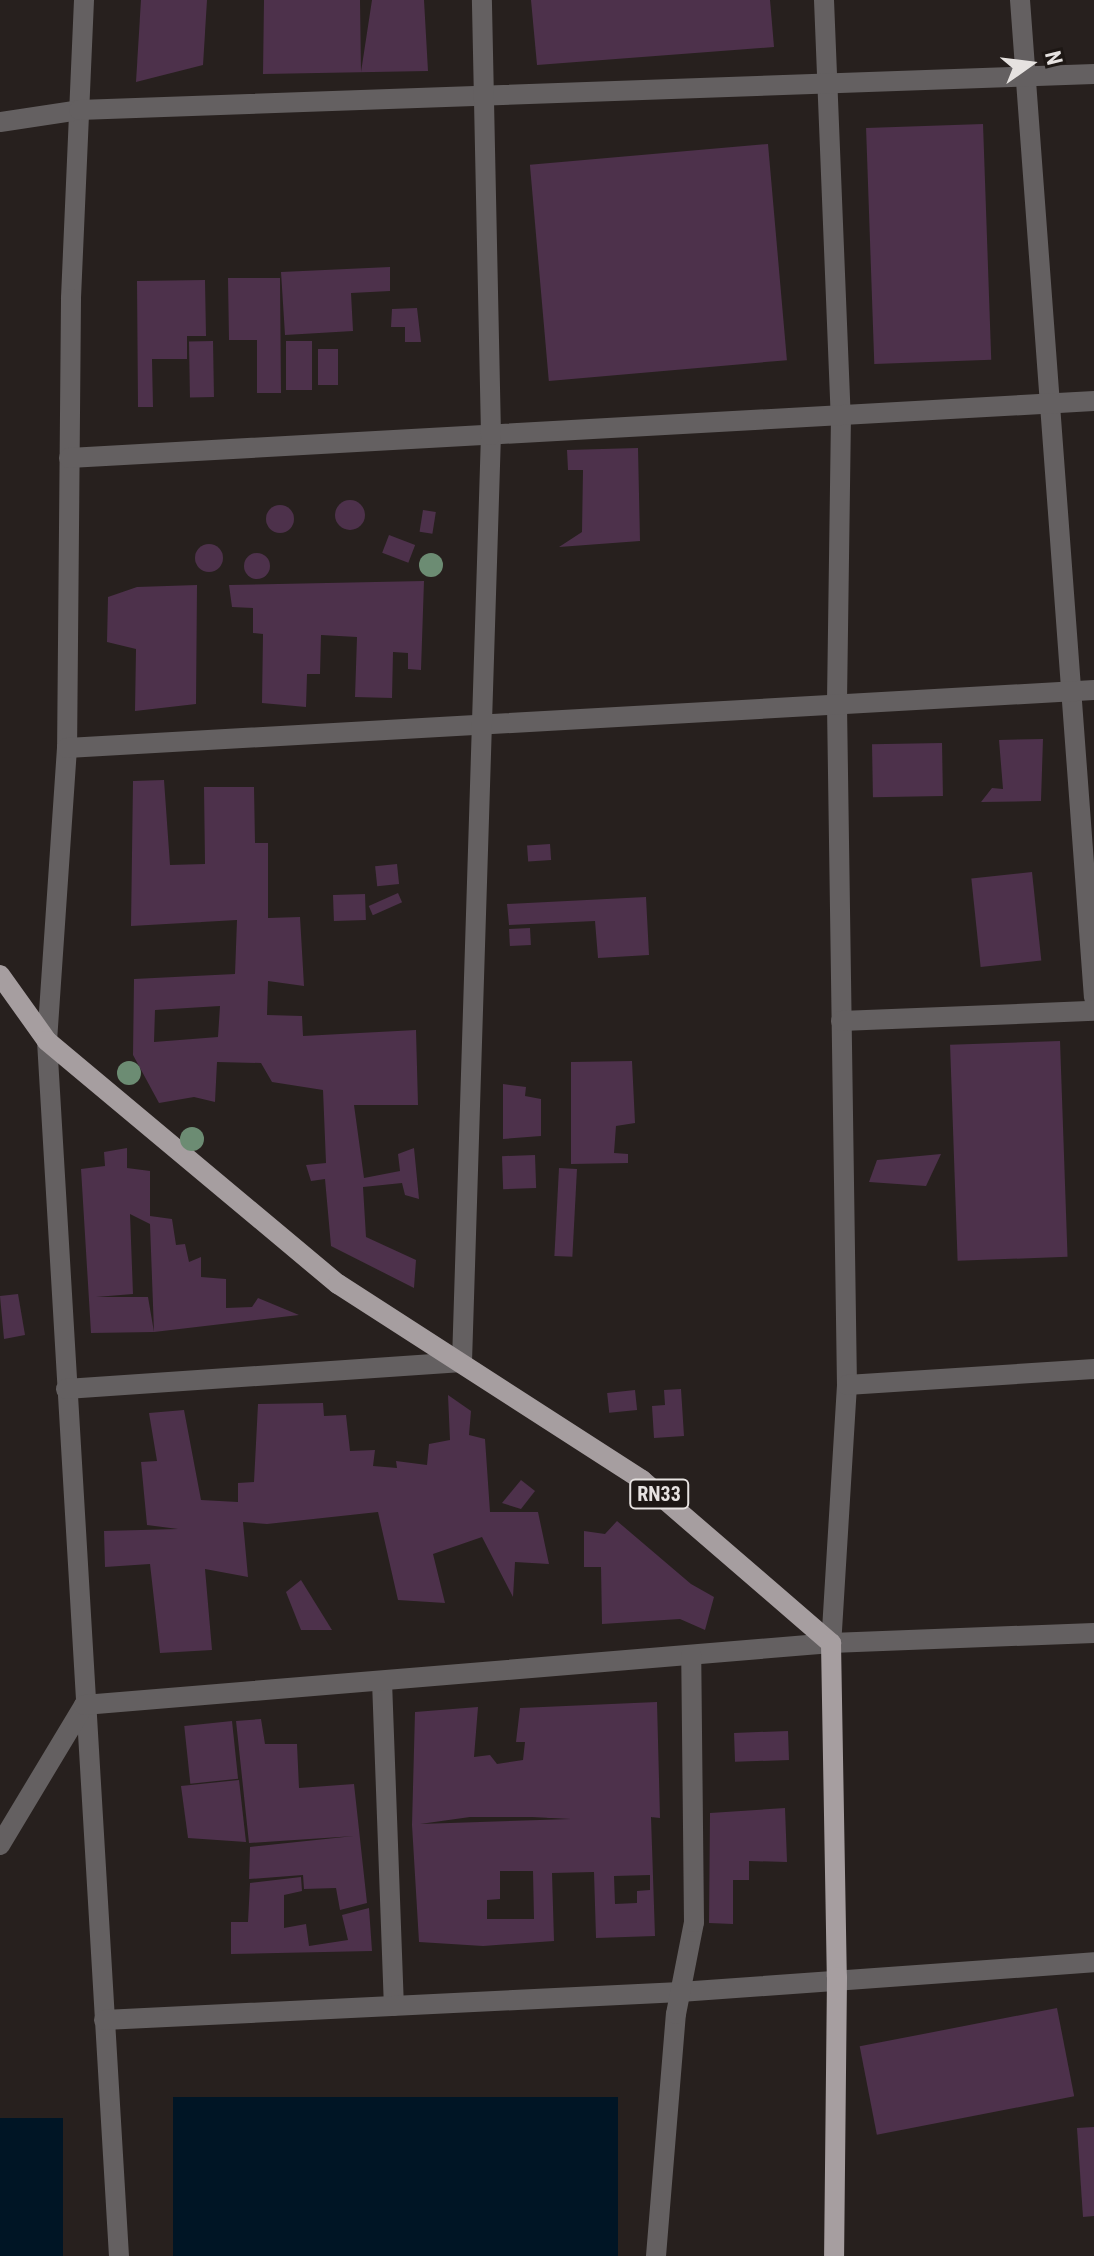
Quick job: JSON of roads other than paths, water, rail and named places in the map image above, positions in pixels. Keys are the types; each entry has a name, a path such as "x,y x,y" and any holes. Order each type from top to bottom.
{"main road":[{"name":"RN33","path":"1,977 47,1041 338,1284 642,1480 831,1643"},
{"path":"831,1643 837,1977 834,2256"}],"street":[{"path":"84,0 69,458 67,748 47,1041 119,2256"},
{"path":"66,1389 462,1362 479,725 491,435 481,97 482,0"},
{"path":"824,0 841,415 837,705 847,1385 831,1643"},
{"path":"1020,0 1068,692 1094,997"},
{"path":"0,122 79,110 1094,74"},
{"path":"69,458 1094,401"},
{"path":"67,748 1094,690"},
{"path":"841,1021 1094,1011"},
{"path":"847,1385 1094,1369"},
{"path":"84,1705 831,1643 1094,1633"},
{"path":"656,2256 680,1992 694,1922 691,1655"},
{"path":"382,1681 394,2006"},
{"path":"0,1845 84,1705"},
{"path":"104,2020 680,1992 837,1977 1094,1962"}],"water":[{"path":"173,2097 618,2097 618,2256 173,2256"},
{"path":"0,2118 63,2118 63,2256 0,2256"}]}
